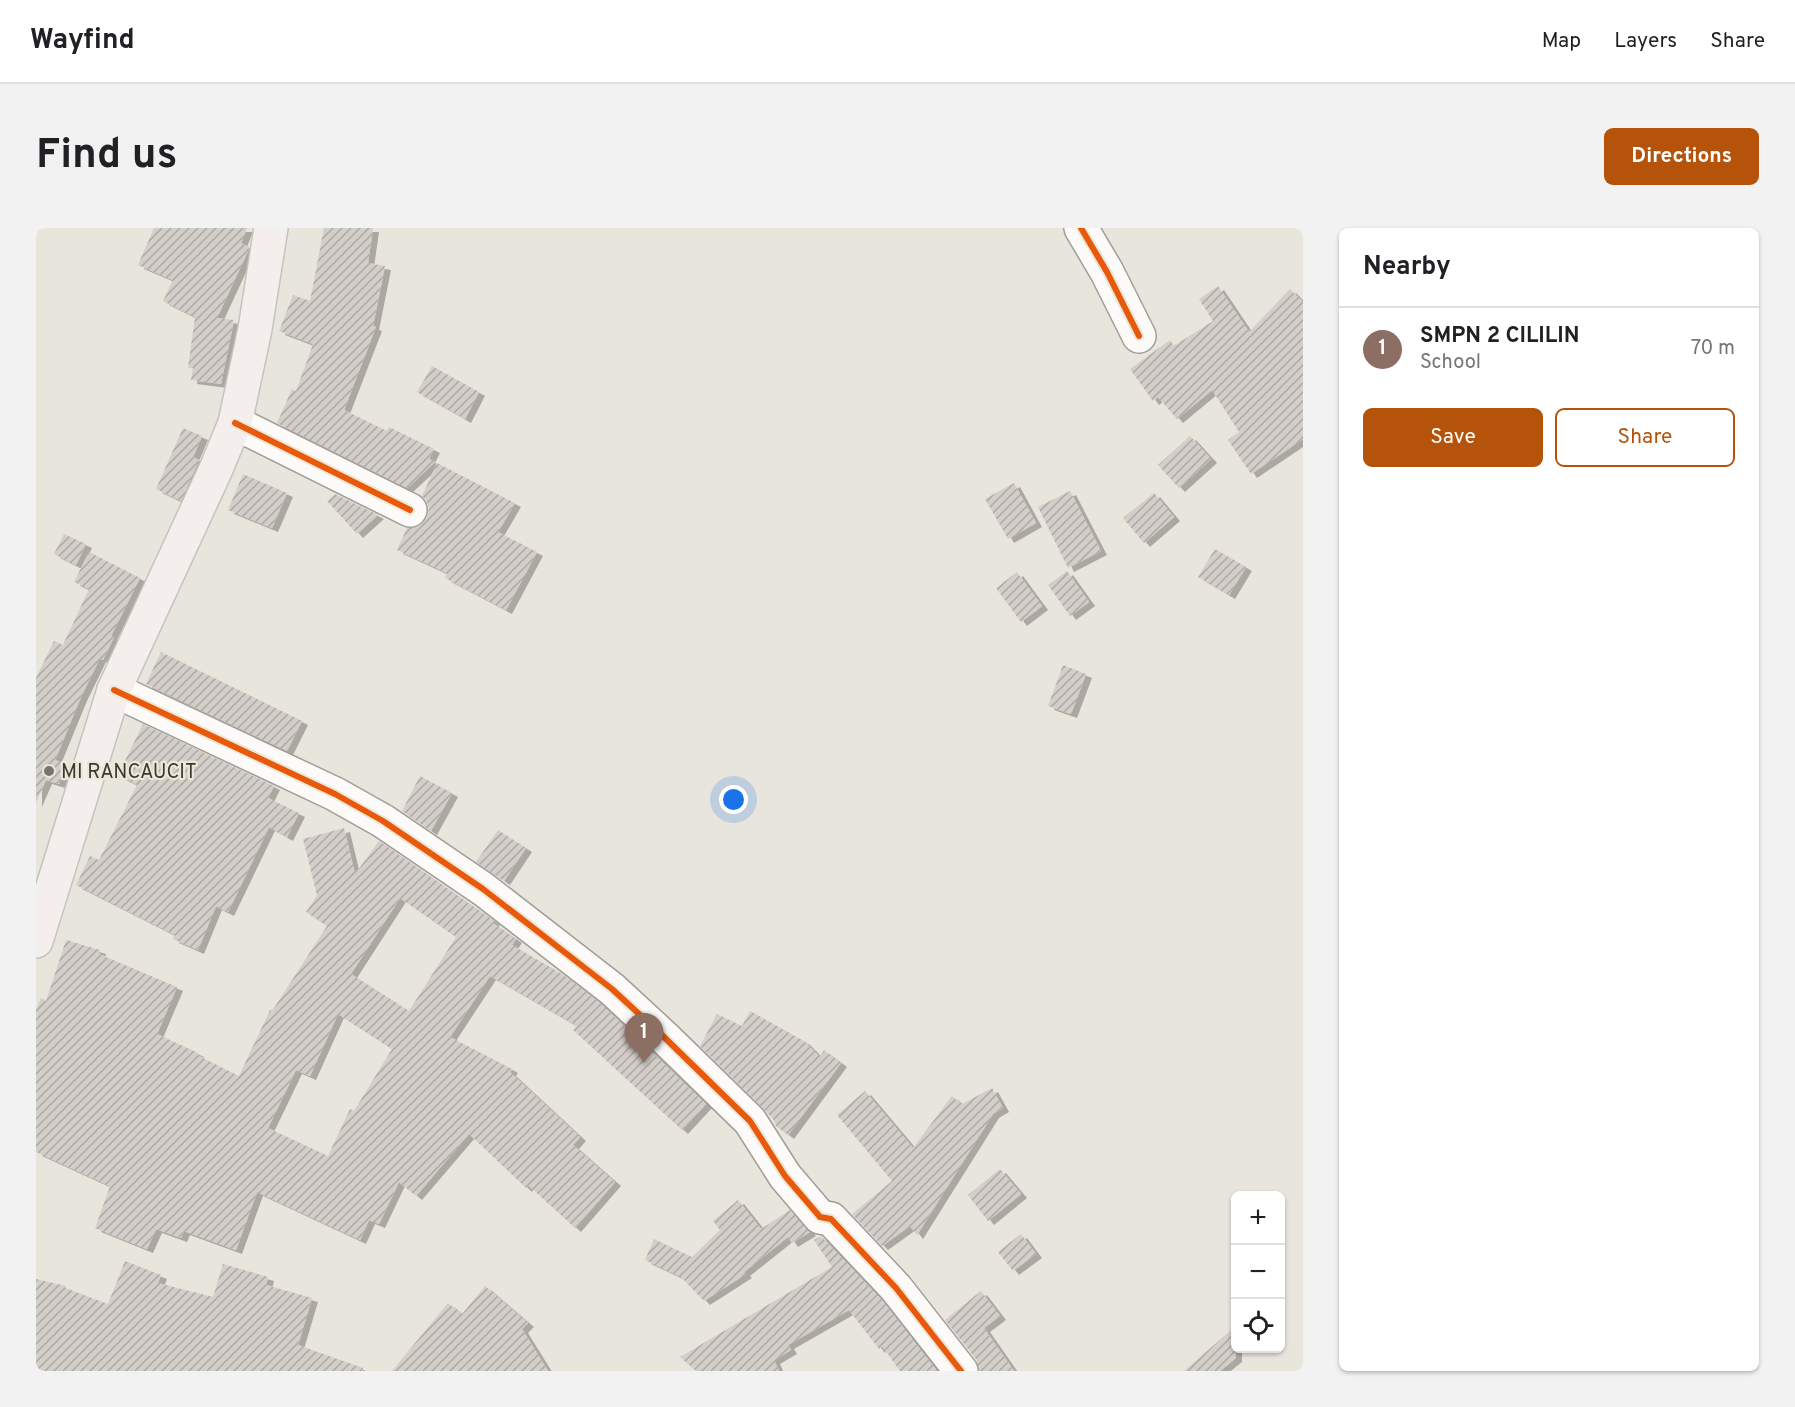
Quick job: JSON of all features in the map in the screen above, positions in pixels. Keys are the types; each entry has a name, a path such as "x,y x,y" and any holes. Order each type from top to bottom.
{"main road":[{"path":"36,941 114,690 216,469 234,423 255,329 271,228"}],"street":[{"path":"1081,228 1107,272 1139,336"},
{"path":"234,423 410,510"},
{"path":"114,690 335,794 383,820 483,889 603,982 665,1038 750,1121 785,1176 820,1216 831,1219 896,1288 961,1371"}],"building":[{"path":"154,228 247,228 241,243 249,247 248,251 217,318 234,320 221,384 191,380 193,368 188,368 195,317 163,301 173,280 138,265"},
{"path":"324,228 373,228 368,263 385,266 373,326 376,327 344,410 387,431 389,427 434,449 429,459 435,462 407,488 277,423 292,389 296,391 313,344 279,331 293,295 310,301"},
{"path":"1218,286 1249,332 1290,289 1303,302 1303,439 1251,474 1228,440 1239,432 1212,390 1177,419 1158,397 1153,401 1130,369 1170,340 1174,346 1213,321 1199,299"},
{"path":"432,366 479,392 465,419 417,392"},
{"path":"183,428 202,436 193,457 199,460 181,501 156,489"},
{"path":"1190,436 1211,459 1179,488 1158,465"},
{"path":"437,463 515,503 498,532 537,552 506,610 445,578 447,573 397,550 407,528 420,526 427,518 429,508 422,496"},
{"path":"243,474 287,493 272,528 228,510"},
{"path":"1014,483 1036,523 1008,539 985,499"},
{"path":"1070,491 1101,551 1068,568 1038,507"},
{"path":"1154,493 1174,517 1144,543 1123,518"},
{"path":"335,494 378,515 357,534 327,501"},
{"path":"64,534 86,544 76,565 54,554"},
{"path":"1215,549 1246,567 1229,595 1198,577"},
{"path":"89,552 140,578 111,636 114,637 103,660 100,658 81,697 55,760 65,764 59,784 46,780 36,803 36,678 54,641 63,645 89,589 74,582"},
{"path":"1067,571 1089,602 1070,616 1048,585"},
{"path":"1017,572 1042,606 1021,622 996,588"},
{"path":"161,652 302,721 287,751 146,684"},
{"path":"1063,665 1086,674 1071,714 1048,706"},
{"path":"143,724 274,786 268,798 299,813 287,837 269,827 228,912 216,906 198,950 173,939 175,935 76,885 90,856 99,860 137,785 118,775"},
{"path":"420,776 452,793 431,831 402,811"},
{"path":"344,828 355,874 379,841 494,921 493,923 516,939 512,945 562,974 600,1003 706,1104 682,1130 573,1030 577,1026 490,976 450,1037 512,1069 510,1072 580,1137 573,1145 615,1182 575,1228 528,1185 526,1188 469,1134 416,1196 399,1182 379,1224 369,1220 360,1240 257,1192 236,1250 184,1231 181,1238 156,1229 147,1249 95,1228 110,1186 36,1152 36,1010 41,998 46,1001 66,940 100,950 99,954 177,987 157,1034 239,1076 270,1010 272,1011 327,926 306,912 317,895 303,839","holes":["400,898 456,937 409,1011 351,974","338,1014 392,1049 354,1111 350,1109 328,1156 268,1128 296,1070 310,1076"]},
{"path":"498,830 526,848 504,881 476,862"},
{"path":"750,1011 804,1041 820,1057 824,1050 841,1063 788,1135 776,1126 763,1108 700,1046 717,1014 742,1026"},
{"path":"992,1088 1003,1108 993,1114 917,1235 910,1226 882,1246 852,1214 892,1181 837,1115 865,1091 913,1148 952,1096 962,1104"},
{"path":"1000,1169 1021,1194 988,1221 968,1195"},
{"path":"738,1200 761,1229 790,1210 810,1232 792,1243 788,1237 744,1272 746,1274 704,1301 681,1277 645,1260 654,1239 692,1257 720,1230 713,1221"},
{"path":"1021,1234 1036,1254 1013,1271 998,1252"},
{"path":"821,1236 882,1300 937,1371 900,1371 882,1346 879,1349 849,1310 788,1345 791,1350 774,1360 779,1371 696,1371 680,1357 832,1267 814,1240"},
{"path":"125,1261 161,1275 158,1283 213,1297 223,1264 268,1277 266,1285 312,1298 298,1345 363,1368 362,1371 36,1371 36,1279 66,1286 65,1288 108,1304"},
{"path":"485,1286 528,1323 522,1329 548,1371 392,1371 448,1303 462,1314"},
{"path":"981,1291 1000,1316 984,1328 1014,1371 979,1371 976,1359 945,1320"},
{"path":"1231,1330 1231,1353 1236,1353 1236,1358 1220,1371 1184,1371"}],"cycle path":[{"path":"1081,228 1107,272 1139,336"},
{"path":"235,423 410,510"},
{"path":"114,690 335,794 383,821 483,889 612,989 750,1121 785,1176 820,1217 831,1219 896,1288 961,1371"}],"place":[{"name":"MI RANCAUCIT","path":"49,771"},
{"name":"SMPN 2 CILILIN","path":"644,1063"}]}
